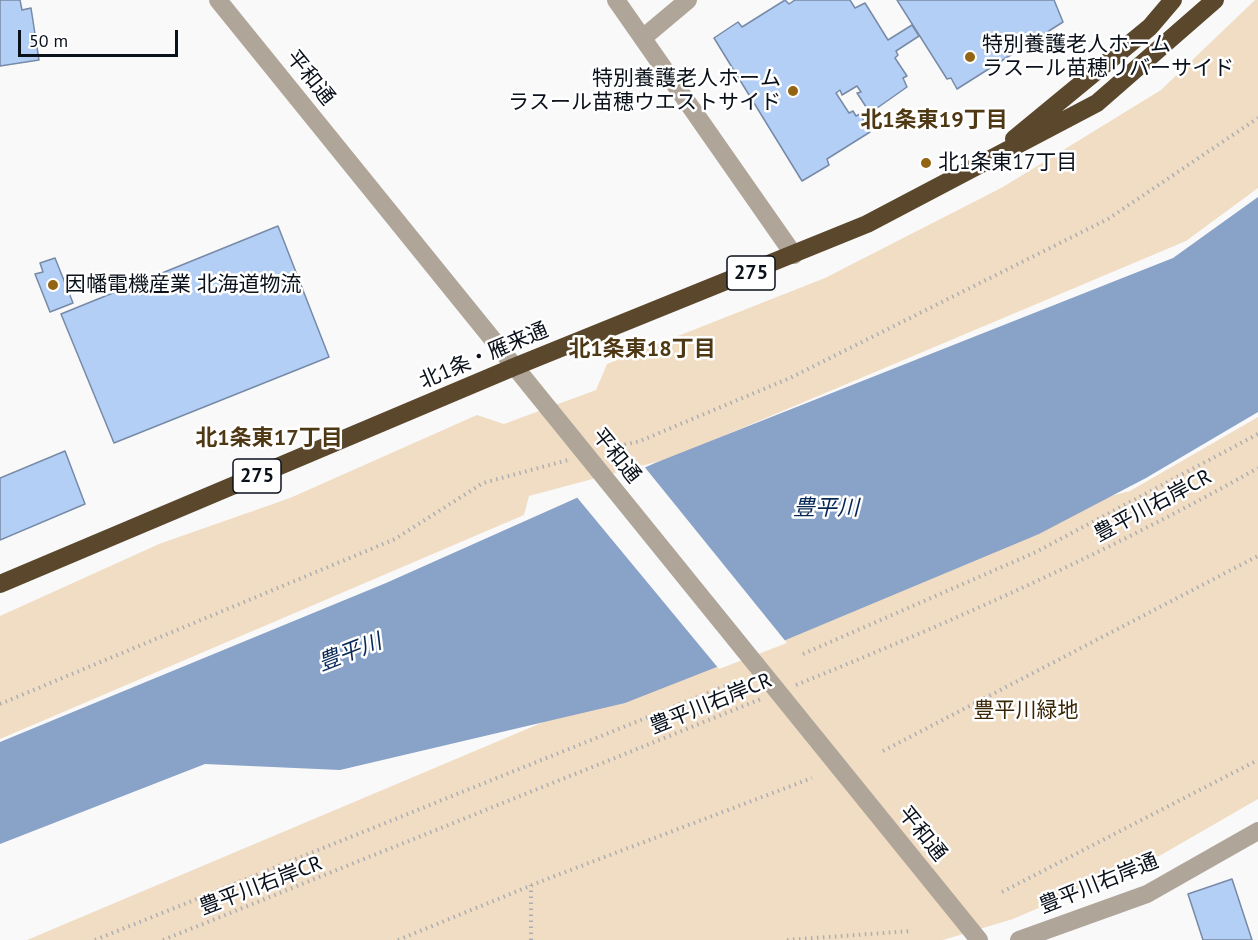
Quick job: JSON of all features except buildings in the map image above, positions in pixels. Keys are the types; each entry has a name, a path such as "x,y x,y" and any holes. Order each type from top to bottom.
{"highway":[{"name":"北1条・雁来通","path":"982,165 1150,27 1173,0"},
{"name":"北1条・雁来通","path":"0,584 514,367 867,224 1097,104 1215,0"}],"street":[{"name":"平和通","path":"218,0 979,940"},
{"path":"616,0 794,255"},
{"path":"644,37 688,0"},
{"name":"豊平川右岸通","path":"1018,940 1043,936 1147,894 1258,831"}],"path":[{"path":"606,450 640,441 790,378 1108,219 1258,117"},
{"path":"803,654 1036,552 1258,434"},
{"path":"0,704 395,539 483,483 573,459"},
{"name":"豊平川右岸CR","path":"793,686 998,601 1101,551 1258,468"},
{"path":"883,751 1258,556"},
{"path":"95,940 735,682"},
{"name":"豊平川右岸CR","path":"163,940 771,695"},
{"path":"1002,892 1258,760"},
{"path":"398,940 531,885 812,778"},
{"path":"531,885 531,940"},
{"path":"787,940 911,931"}],"green space":[{"path":"1255,0 1258,0 1258,188 1186,241 671,458 529,496 524,515 0,739 0,616 159,544 290,498 477,415 504,424 596,390 607,364 825,278 1003,187 1161,90"},
{"name":"豊平川緑地","path":"1258,417 1258,799 1161,855 1013,919 943,940 27,940 572,710 964,535 1130,491"}],"water":[{"name":"豊平川","path":"1258,197 1258,412 1146,478 1039,534 788,639 625,703 340,770 205,764 0,844 0,742 386,583 655,463 1173,258"}],"pier":[{"path":"643,465 787,643 719,669 575,495"}],"place":[{"name":"特別養護老人ホーム ラスール苗穂リバーサイド","path":"970,57"},
{"name":"特別養護老人ホーム ラスール苗穂ウエストサイド","path":"793,91"},
{"name":"北1条東17丁目","path":"926,163"},
{"name":"因幡電機産業 北海道物流","path":"53,285"}],"district":[{"name":"北1条東19丁目","path":"934,121"},
{"name":"北1条東18丁目","path":"642,350"},
{"name":"北1条東17丁目","path":"269,439"}]}
